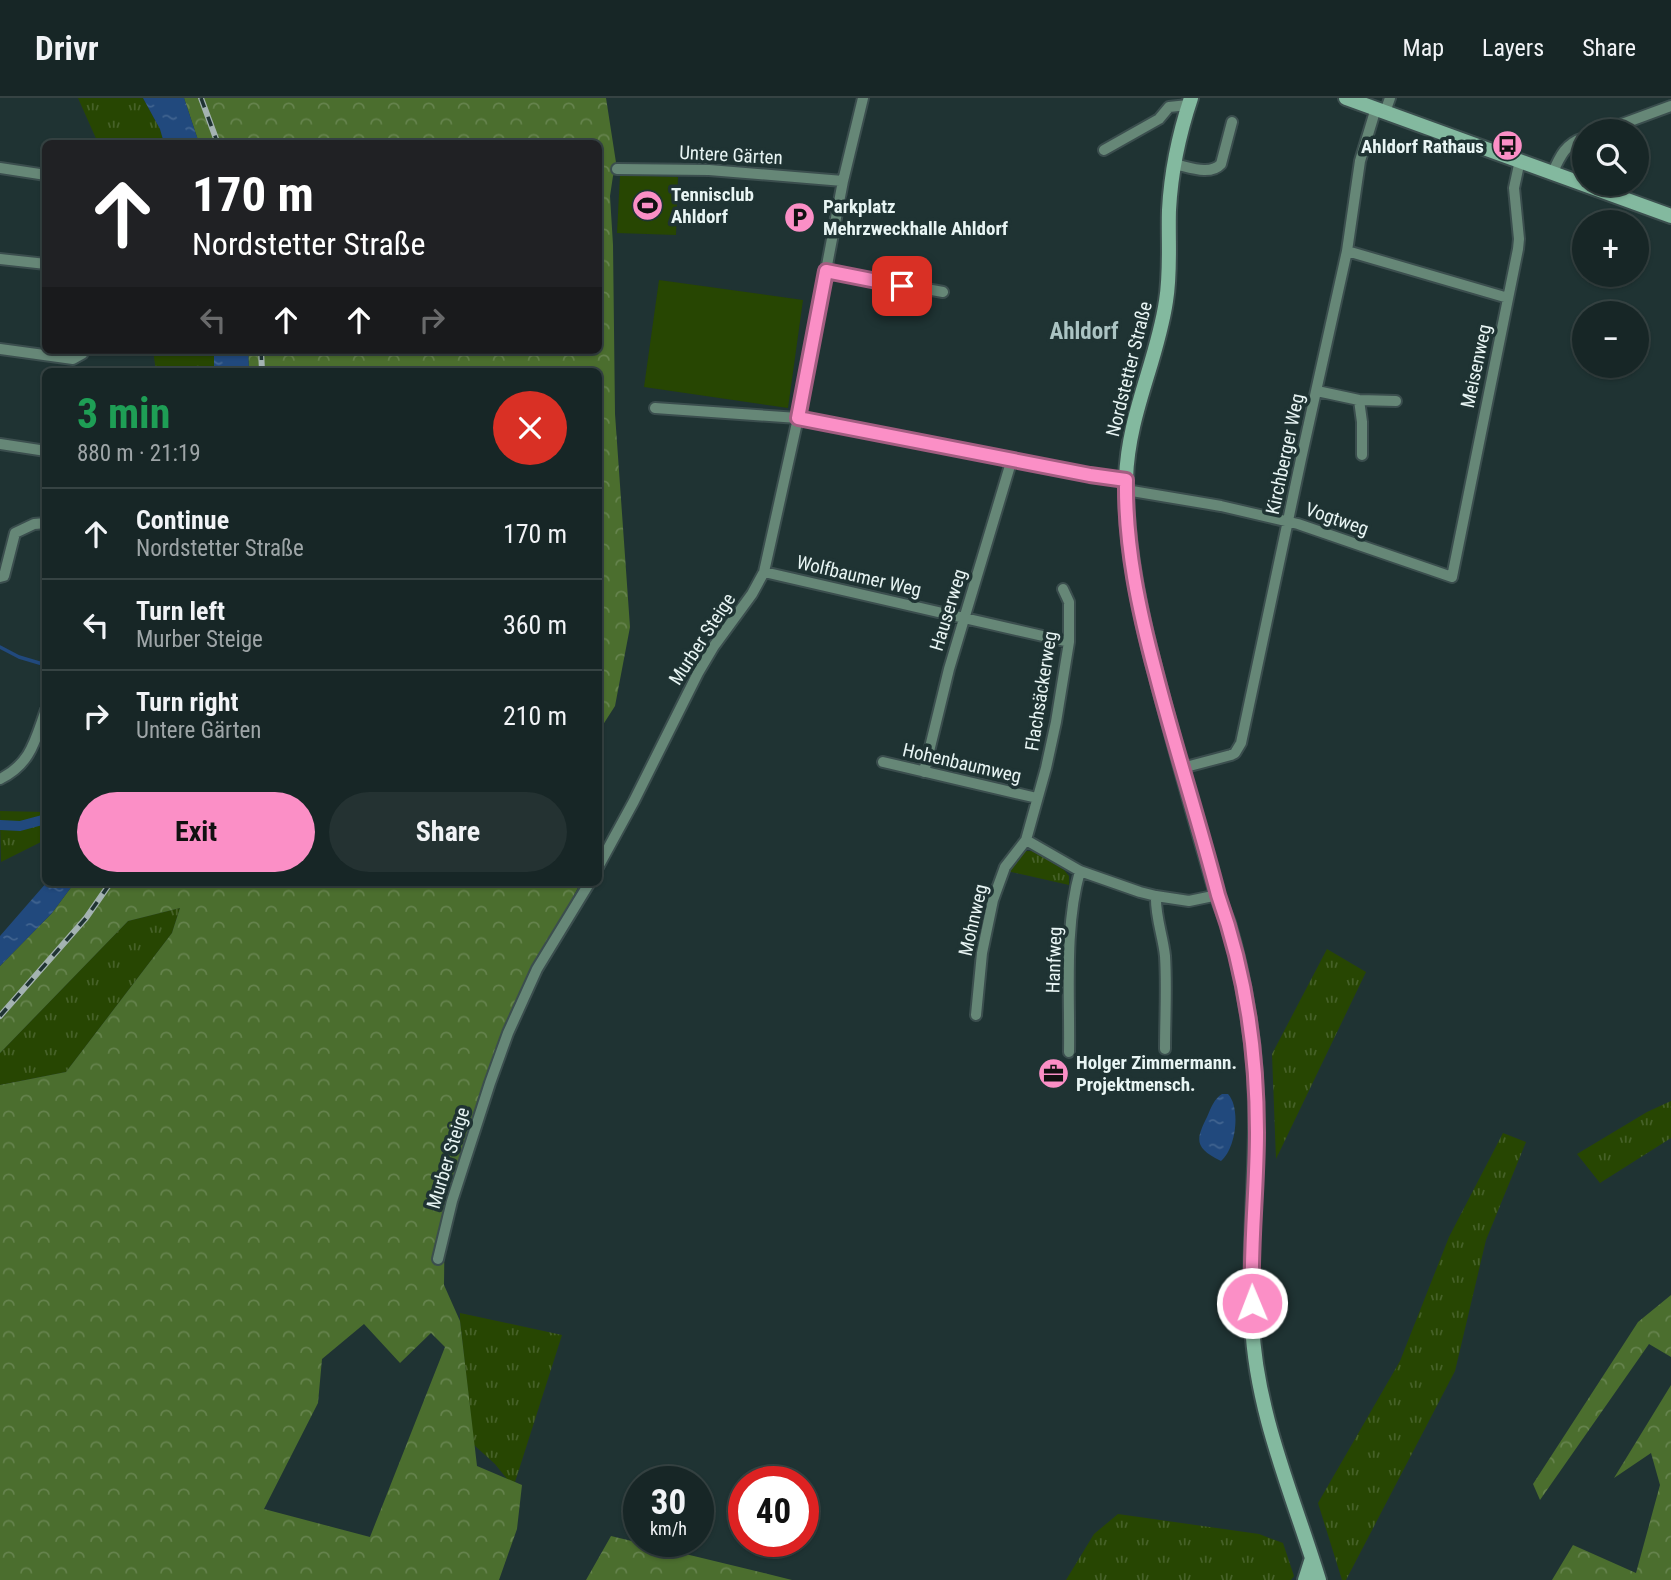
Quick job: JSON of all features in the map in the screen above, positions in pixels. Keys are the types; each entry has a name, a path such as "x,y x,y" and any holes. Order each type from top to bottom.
{"street":[{"path":"798,418 843,181 863,98"},
{"path":"1346,98 1384,106 1671,216"},
{"path":"1104,150 1159,119 1169,107 1189,102"},
{"name":"Nordstetter Straße","path":"1189,102 1174,164 1169,211 1167,300 1133,424 1126,485 1133,566 1161,696 1228,924 1251,1030 1257,1131 1251,1280 1256,1362 1276,1452 1319,1580"},
{"name":"Kirchberger Weg","path":"1182,768 1236,753 1241,743 1347,251 1360,161 1366,136 1384,106"},
{"path":"1636,119 1671,106"},
{"path":"1174,164 1211,170 1219,168 1232,122"},
{"path":"1553,172 1572,143"},
{"name":"Meisenweg","path":"1452,577 1518,249 1514,188 1520,160"},
{"path":"0,168 42,174"},
{"name":"Untere Gärten","path":"617,169 709,170 843,181"},
{"path":"1347,251 1508,298"},
{"path":"0,258 42,263"},
{"path":"826,271 943,292"},
{"path":"0,349 74,359 82,354"},
{"path":"1317,391 1359,400 1396,401"},
{"path":"1359,400 1362,455"},
{"path":"655,408 798,418 1012,459 1126,485"},
{"name":"Murber Steige","path":"602,860 698,673 764,572 798,418"},
{"path":"0,444 42,450"},
{"name":"Hauserweg","path":"924,772 948,669 1012,459"},
{"name":"Vogtweg","path":"1126,485 1288,521 1452,577"},
{"path":"0,577 4,576 15,533 42,523"},
{"name":"Wolfbaumer Weg","path":"764,572 1069,642"},
{"name":"Flachsäckerweg","path":"1037,798 1056,722 1069,642 1069,602 1063,589"},
{"path":"0,779 18,769 26,759 42,721"},
{"name":"Hohenbaumweg","path":"883,762 1037,798 1026,840"},
{"path":"1026,840 1080,871 1156,897 1189,901 1218,895"},
{"name":"Mohnweg","path":"976,1015 982,953 993,900 1005,867 1026,840"},
{"name":"Hanfweg","path":"1069,1052 1072,930 1080,871"},
{"name":"Murber Steige","path":"438,1259 452,1201 508,1033 537,969 588,886"},
{"path":"1156,897 1165,966 1165,1049"},
{"path":"1305,1580 1312,1558"}],"green space":[{"path":"78,98 143,98 163,140 97,140"},
{"path":"184,98 606,98 617,169 613,176 610,196 615,414 630,627 615,706 602,726 602,368 249,368 248,354 602,354 602,140 198,140"},
{"name":"Tennisclub Ahldorf","path":"620,175 678,177 676,235 617,233"},
{"path":"659,280 803,300 788,408 644,387"},
{"path":"154,354 214,354 214,368 156,368"},
{"path":"0,811 42,812 42,842 1,862"},
{"path":"1024,851 1034,851 1064,870 1069,876 1069,885 1007,871 1016,857"},
{"path":"72,886 579,886 513,1010 445,1200 444,1285 460,1321 477,1466 522,1485 517,1529 499,1580 0,1580 0,1085 66,1072 172,933 180,908 128,921 0,1053 0,966 52,913","holes":["364,1324 400,1363 431,1333 445,1347 370,1537 264,1509 318,1403 322,1359"]},
{"path":"180,908 172,933 66,1072 0,1085 0,1053 128,921"},
{"path":"1327,949 1366,972 1276,1159 1272,1054"},
{"path":"1671,1101 1671,1138 1600,1183 1577,1154 1647,1112"},
{"path":"1503,1133 1526,1142 1486,1240 1455,1371 1346,1580 1342,1580 1318,1503 1400,1361 1449,1237"},
{"path":"1671,1295 1671,1357 1649,1344 1540,1500 1533,1484 1638,1322"},
{"path":"460,1313 562,1335 515,1482 507,1479 474,1445"},
{"path":"1671,1385 1671,1580 1552,1580 1573,1545 1636,1573 1660,1485 1651,1453 1614,1478"},
{"path":"1118,1514 1259,1534 1283,1543 1294,1576 1291,1580 1066,1580 1094,1534"},
{"path":"611,1536 623,1539 623,1557 698,1557 792,1580 586,1580"}],"water":[{"path":"143,98 184,98 198,140 163,140"},
{"path":"214,354 248,354 249,368 214,368"},
{"path":"44,886 72,886 52,913 0,966 0,936"},
{"path":"1222,1094 1228,1094 1232,1100 1235,1128 1230,1147 1221,1161 1202,1148 1199,1138 1211,1107"}],"waterway":[{"path":"0,647 19,657 42,664"},
{"path":"0,825 20,826 42,820"}],"railway":[{"path":"201,98 217,140"},
{"path":"261,354 262,368"},
{"path":"0,1016 86,918 108,886"}],"place":[{"name":"Ahldorf Rathaus","path":"1507,146"},
{"name":"Tennisclub Ahldorf","path":"648,205"},
{"name":"Parkplatz Mehrzweckhalle Ahldorf","path":"800,217"},
{"name":"Holger Zimmermann. Projektmensch.","path":"1053,1073"}],"district":[{"name":"Ahldorf","path":"1084,331"}],"route":[{"path":"902,286 826,271 798,418 1126,480 1134,574 1147,640 1168,722 1228,924 1251,1030 1257,1131 1252,1303"}]}
